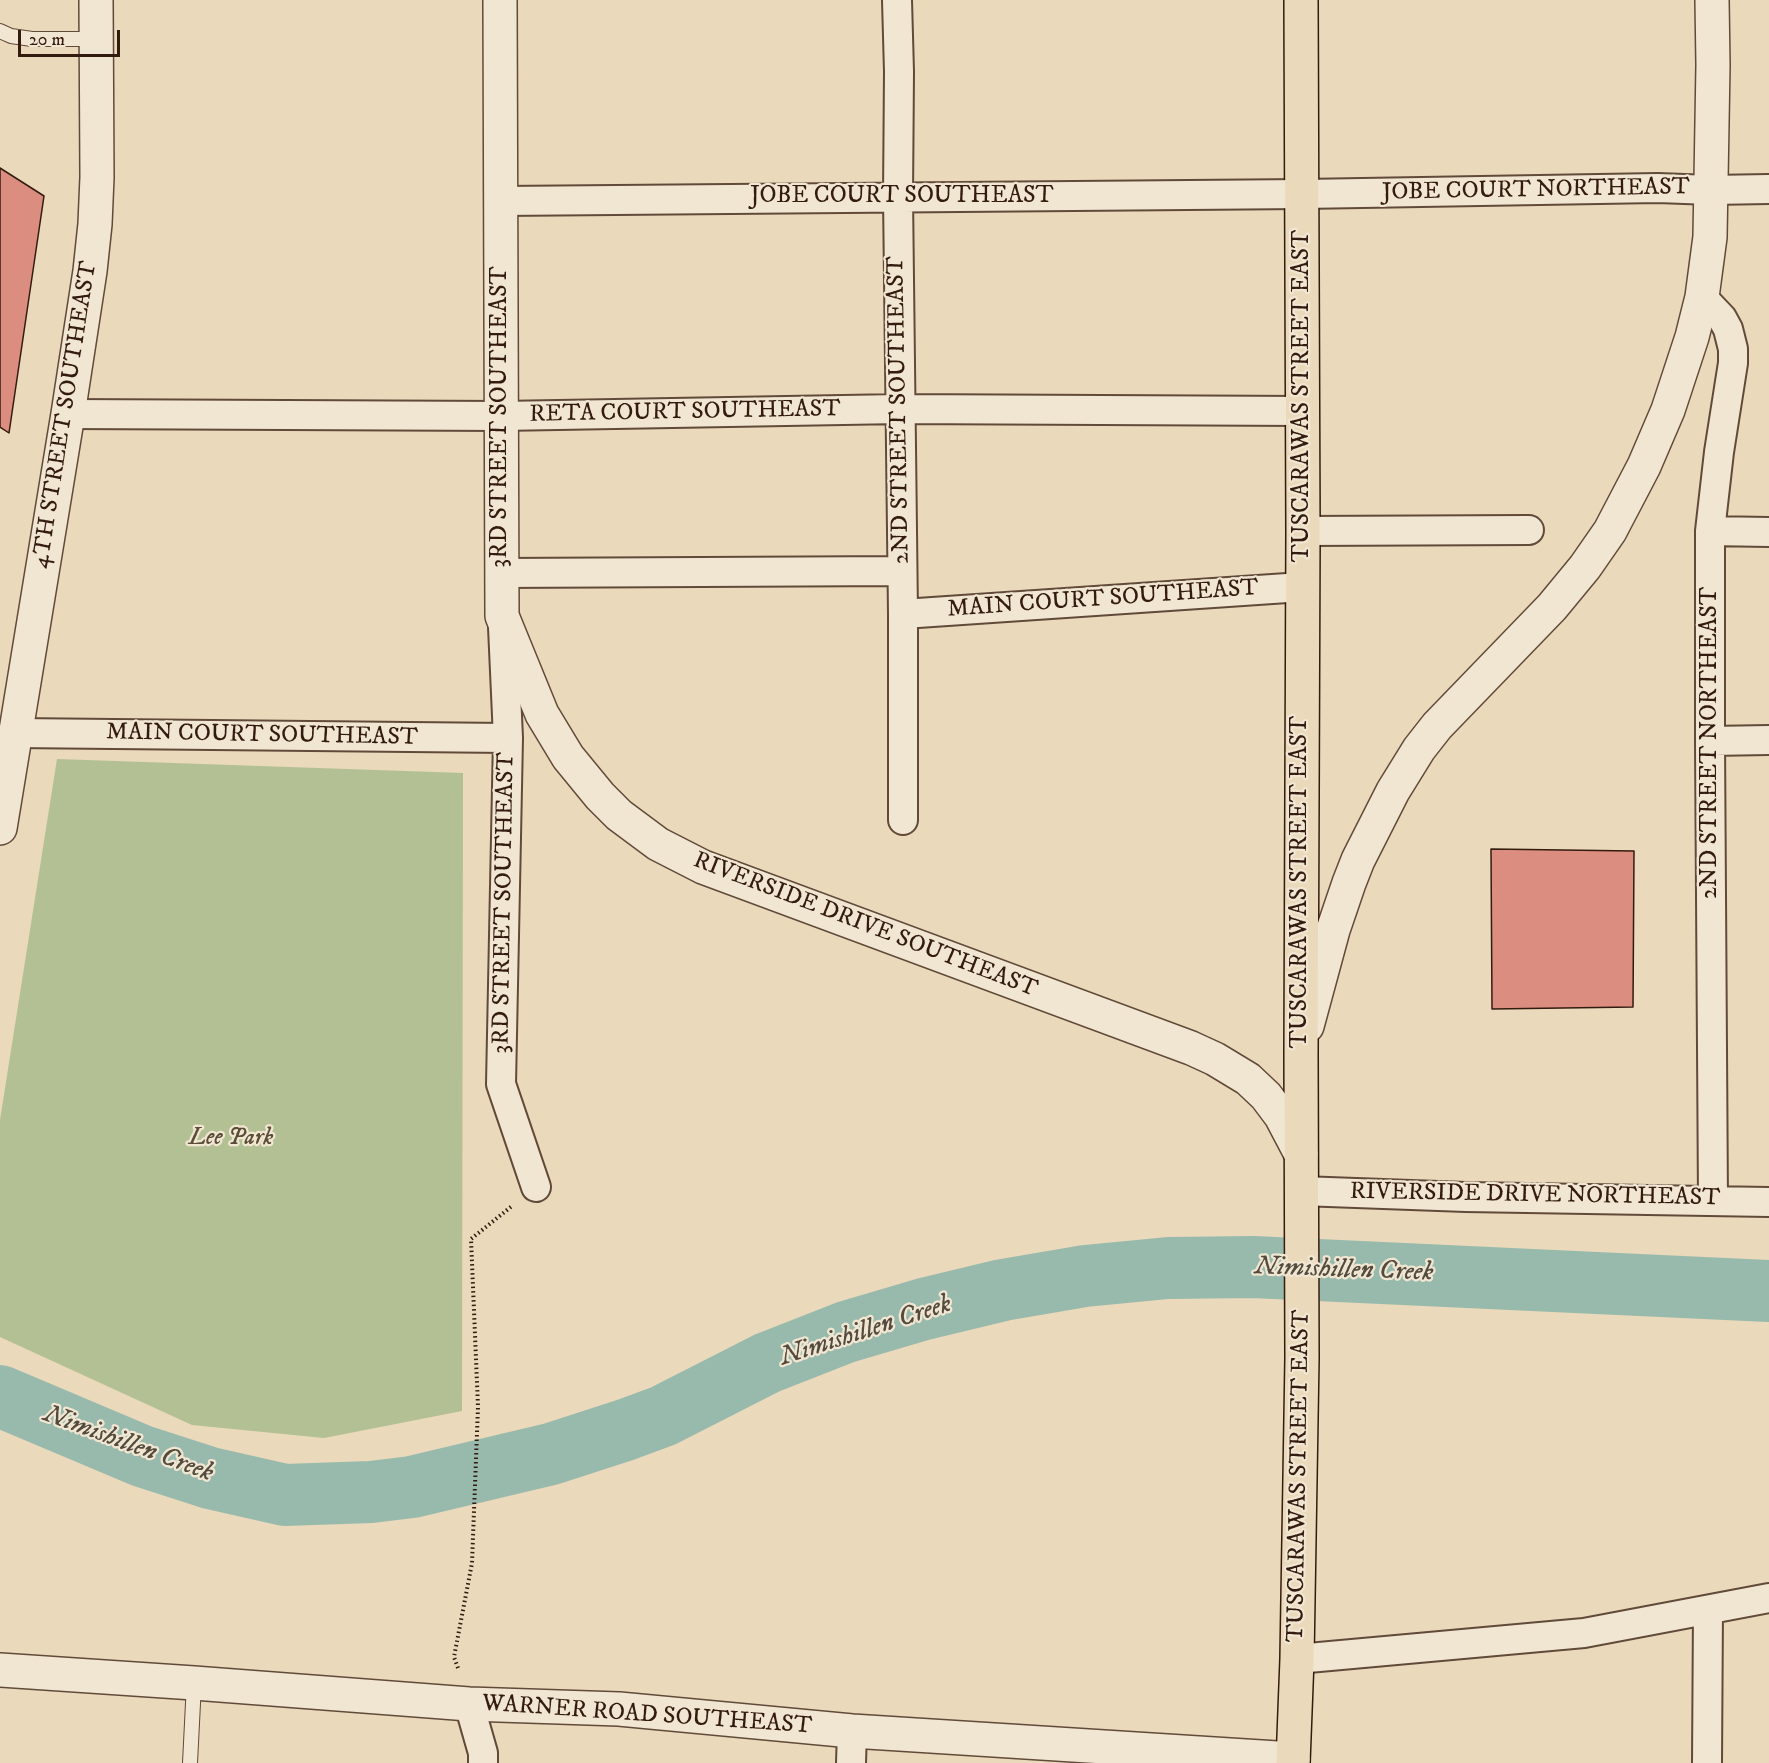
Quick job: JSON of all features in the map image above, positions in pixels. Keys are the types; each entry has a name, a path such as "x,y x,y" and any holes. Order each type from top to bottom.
{"main road":[{"name":"TUSCARAWAS STREET EAST","path":"1293,1761 1302,1358 1303,194 1301,0"}],"street":[{"name":"4TH STREET SOUTHEAST","path":"0,828 87,294 95,224 98,132 96,0"},
{"name":"3RD STREET SOUTHEAST","path":"500,0 501,573 508,738 501,1084 536,1187"},
{"name":"2ND STREET SOUTHEAST","path":"897,0 903,820"},
{"path":"1301,1054 1312,1004 1333,930 1358,860 1384,807 1415,756 1437,726 1552,608 1585,567 1610,531 1644,466 1668,410 1684,366 1702,297 1710,237 1712,0"},
{"name":"JOBE COURT NORTHEAST","path":"1303,194 1658,188 1769,189"},
{"name":"JOBE COURT SOUTHEAST","path":"501,201 1303,194"},
{"name":"2ND STREET NORTHEAST","path":"1702,297 1722,318 1728,328 1733,350 1710,531 1713,1201"},
{"name":"RETA COURT SOUTHEAST","path":"68,414 501,416 900,409 1303,411"},
{"path":"1303,531 1529,530"},
{"path":"1710,531 1769,532"},
{"path":"501,573 902,572"},
{"name":"MAIN COURT SOUTHEAST","path":"903,614 1302,587"},
{"name":"RIVERSIDE DRIVE SOUTHEAST","path":"502,616 538,706 568,757 619,815 658,844 703,867 1191,1048 1215,1059 1248,1079 1266,1096 1281,1116 1301,1154"},
{"name":"MAIN COURT SOUTHEAST","path":"15,733 508,738"},
{"path":"1710,741 1769,740"},
{"name":"RIVERSIDE DRIVE NORTHEAST","path":"1301,1205 1466,1197 1769,1202"},
{"path":"1297,1659 1584,1633 1769,1598"},
{"path":"1707,1763 1708,1610"},
{"name":"WARNER ROAD SOUTHEAST","path":"0,1670 469,1704 619,1709 852,1731 1293,1761"},
{"path":"469,1704 483,1753 483,1763"},
{"path":"851,1763 852,1731"}],"lane":[{"path":"0,31 11,36 32,39 96,39"},
{"path":"190,1763 194,1683"}],"path":[{"path":"469,1704 454,1657 471,1563 478,1407 471,1239 536,1187"}],"green space":[{"name":"Lee Park","path":"57,759 463,773 462,1411 324,1438 192,1425 0,1337 0,1120"}],"building":[{"path":"0,168 44,196 9,433 0,427"},
{"path":"1491,849 1634,851 1633,1007 1492,1009"}],"waterway":[{"name":"Nimishillen Creek","path":"0,1396 142,1456 210,1478 285,1495 371,1492 412,1487 551,1454 663,1416 767,1363 846,1332 924,1309 1003,1290 1085,1276 1168,1268 1253,1267 1769,1291"}]}
